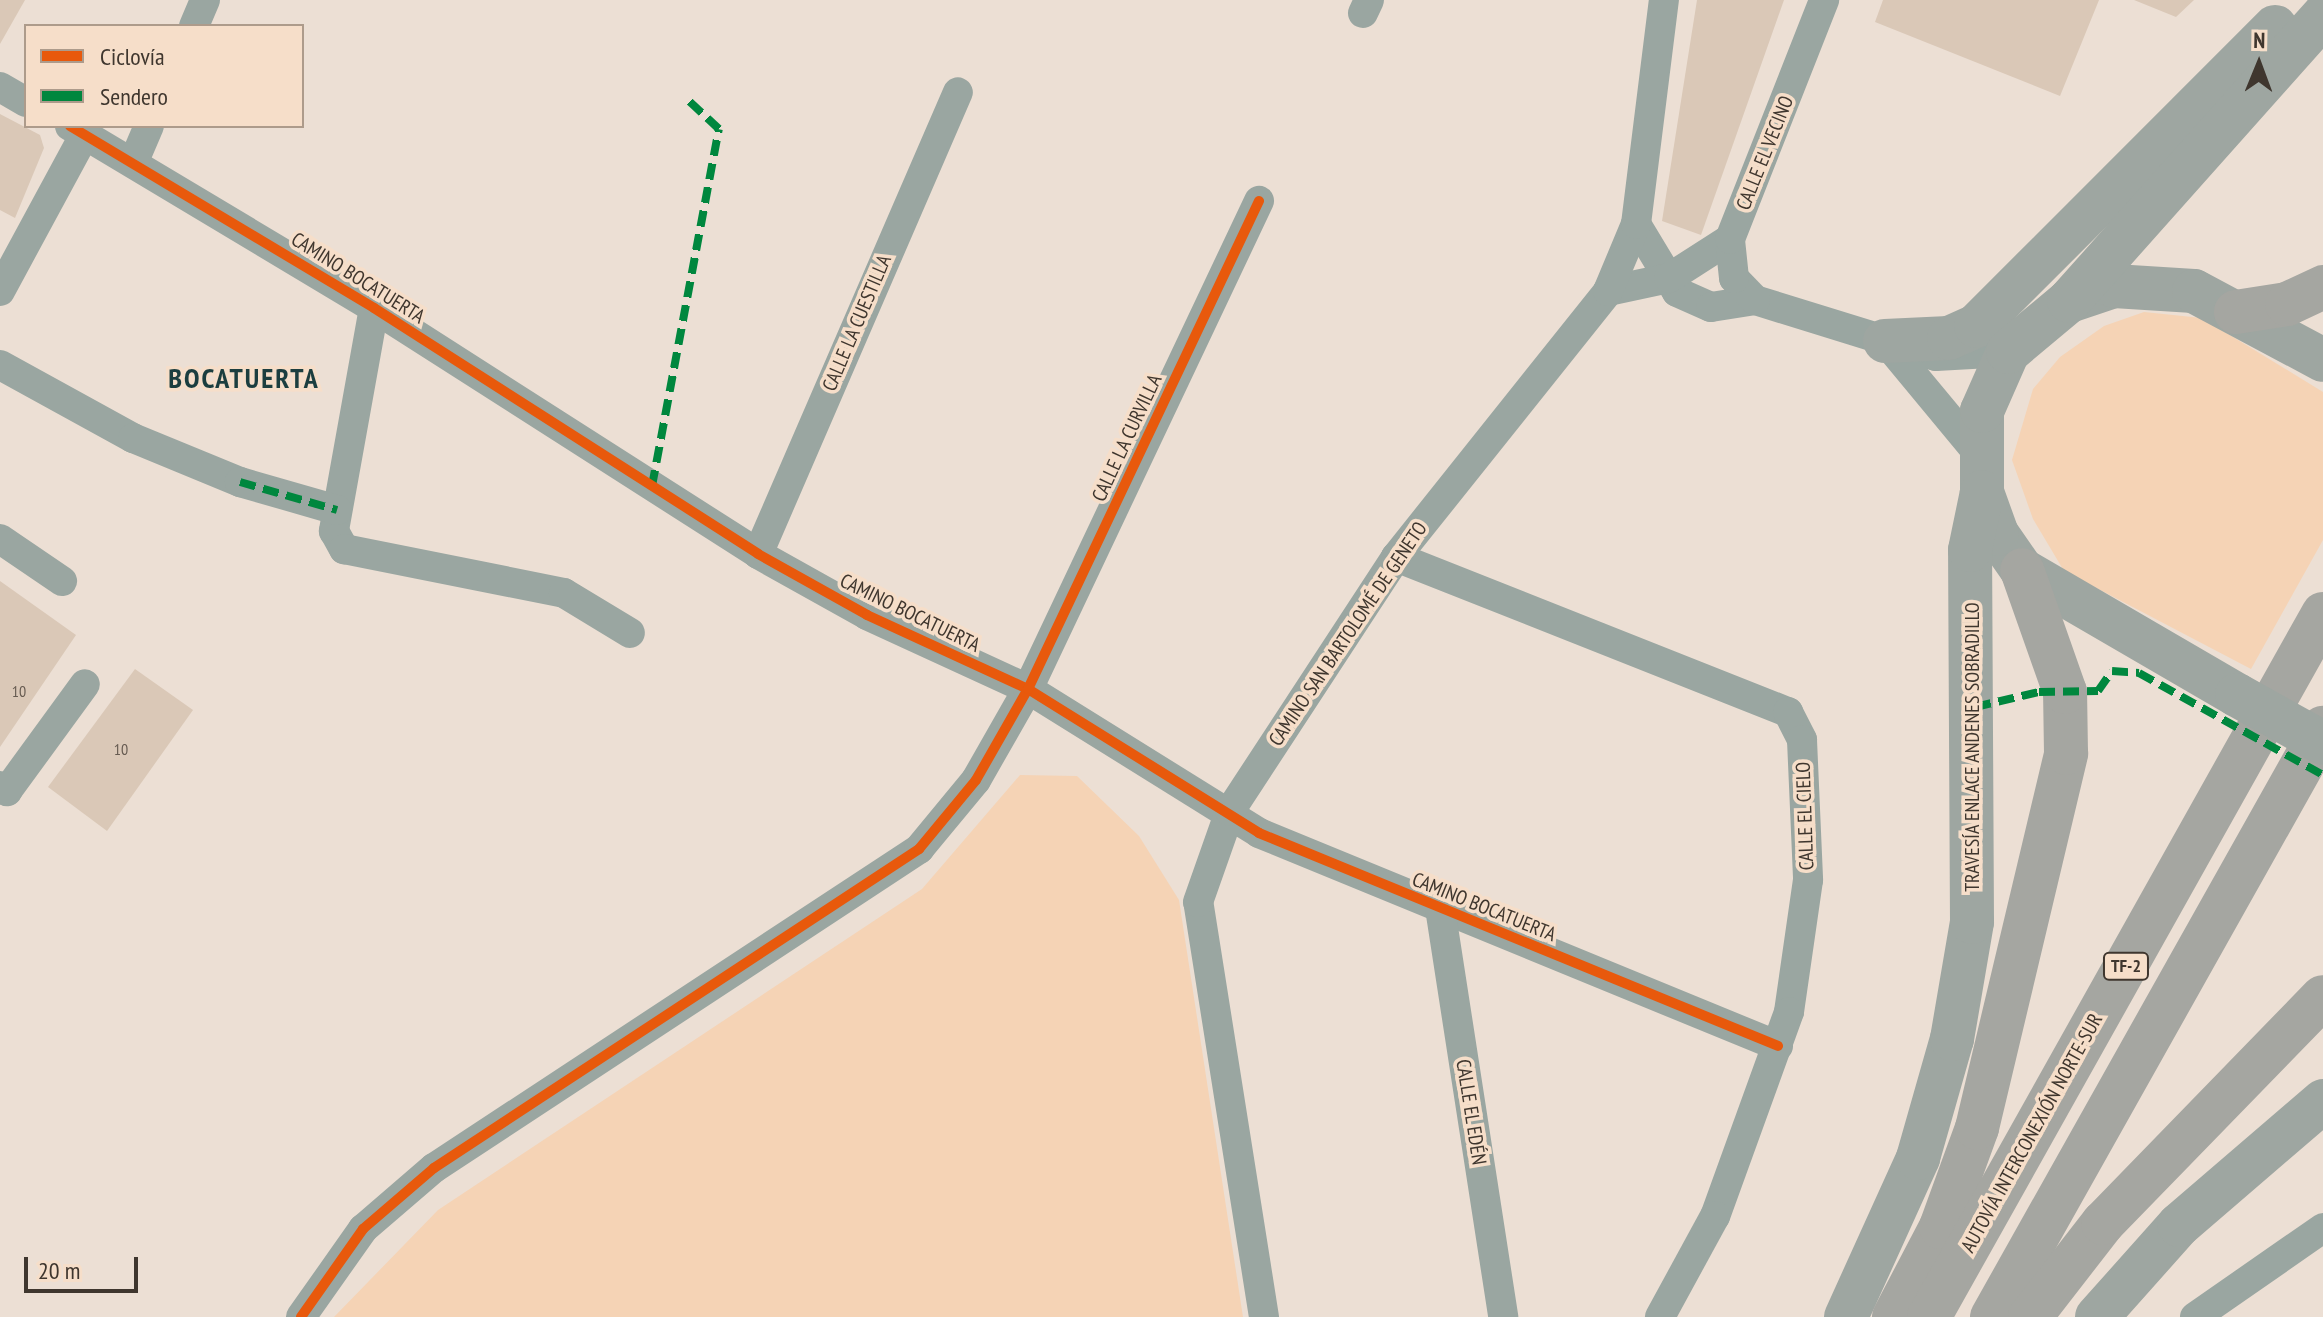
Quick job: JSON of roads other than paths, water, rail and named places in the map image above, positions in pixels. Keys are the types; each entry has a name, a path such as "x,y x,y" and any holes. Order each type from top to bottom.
{"highway":[{"path":"2236,312 2287,304 2323,287"},
{"path":"1894,1317 1941,1227 1977,1128 2066,753 2065,692 2022,570"},
{"name":"AUTOVÍA INTERCONEXIÓN NORTE-SUR","path":"1929,1317 2323,614"},
{"name":"TF-2","path":"1992,1317 2323,728"},
{"path":"2030,1317 2103,1223 2323,997"}],"street":[{"path":"195,24 205,0"},
{"name":"CAMINO SAN BARTOLOMÉ DE GENETO","path":"1264,1317 1198,902 1230,811 1396,557 1608,291 1636,224 1664,0"},
{"name":"CALLE EL VECINO","path":"1755,300 1734,278 1730,239 1824,0"},
{"path":"1885,341 1949,338 1976,326 2302,0"},
{"path":"1636,224 1677,292 1711,307 1755,300 1885,341 1957,359 2008,352 2069,301 2323,16"},
{"path":"0,87 24,101"},
{"name":"CALLE LA CUESTILLA","path":"758,554 958,92"},
{"path":"134,161 148,128"},
{"path":"0,291 78,130"},
{"name":"CAMINO BOCATUERTA","path":"78,130 374,308 758,554 867,615 1028,689 1230,811 1259,833 1778,1046"},
{"name":"CALLE LA CURVILLA","path":"301,1317 363,1229 434,1168 919,849 976,780 1028,689 1259,201"},
{"path":"1608,291 1669,278 1730,239"},
{"path":"2069,301 2114,286 2154,284 2194,291 2323,360"},
{"path":"374,308 334,531 344,549 564,593 630,633"},
{"path":"1885,341 1979,472 1997,534 2022,570 2323,743"},
{"name":"TRAVESÍA ENLACE ANDENES SOBRADILLO","path":"1846,1317 1918,1158 1952,1039 1972,922 1970,550 1982,411 2008,352"},
{"path":"0,365 133,438 240,482 337,510"},
{"path":"0,539 62,581"},
{"name":"CALLE EL CIELO","path":"1396,557 1788,712 1802,740 1808,880 1778,1046 1715,1216 1660,1317"},
{"path":"0,786 7,791 85,684"},
{"name":"CALLE EL EDÉN","path":"1440,908 1503,1317"},
{"path":"2097,1317 2179,1225 2323,1101"},
{"path":"2195,1317 2323,1228"}],"district":[{"name":"BOCATUERTA","path":"244,378"}]}
